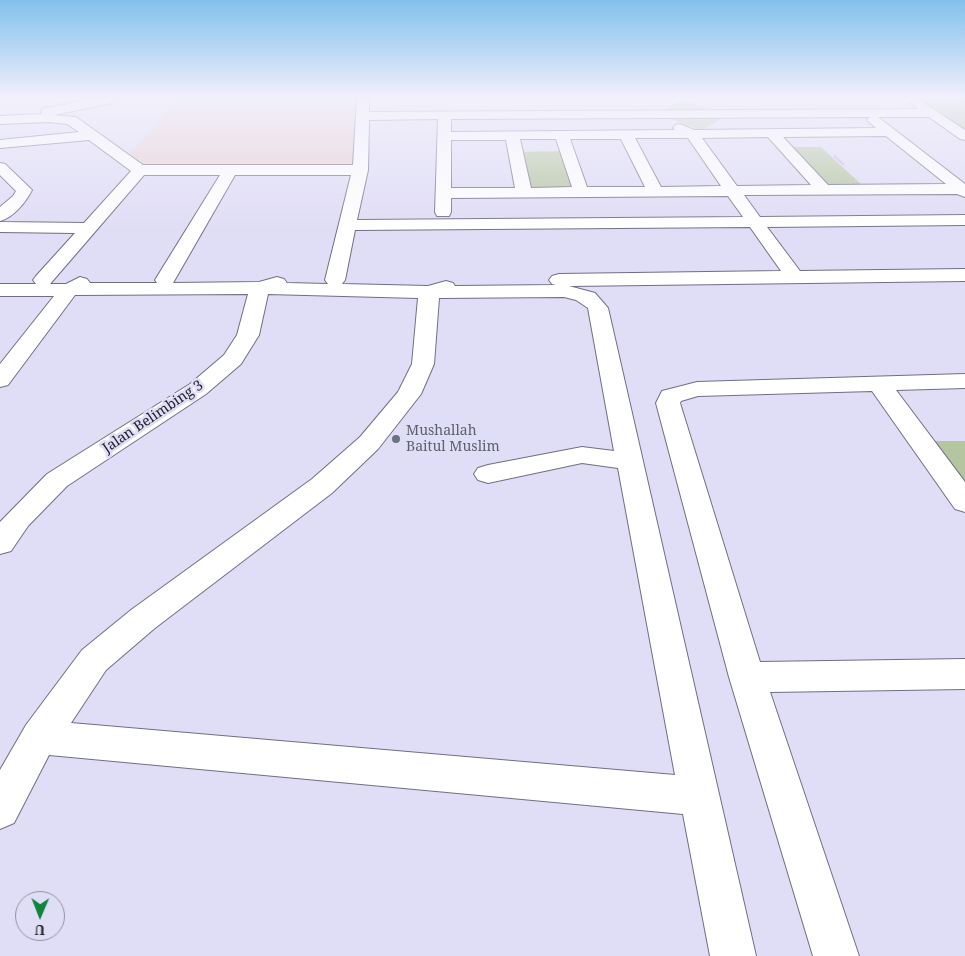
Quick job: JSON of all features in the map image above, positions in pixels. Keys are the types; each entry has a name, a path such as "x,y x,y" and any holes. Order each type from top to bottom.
{"street":[{"path":"105,144 140,170 360,170"},
{"path":"335,280 360,170 361,144"},
{"path":"443,224 444,144"},
{"path":"514,144 524,192"},
{"path":"565,144 581,192"},
{"path":"631,144 655,191"},
{"path":"699,144 795,278"},
{"path":"782,144 824,190"},
{"path":"903,144 963,190"},
{"path":"0,167 24,190"},
{"path":"43,280 140,170"},
{"path":"165,280 230,170"},
{"path":"0,189 24,190"},
{"path":"0,216 20,198 24,190"},
{"path":"443,193 963,190"},
{"path":"349,225 965,220"},
{"path":"0,227 88,228"},
{"path":"0,280 43,280 76,286 271,285 335,280 467,281 965,275"},
{"path":"0,290 165,280 429,292 564,291 582,294 592,300 598,308 733,956"},
{"path":"429,292 467,281"},
{"name":"Jalan Belimbing 3","path":"0,543 18,519 57,480 198,388 232,359 248,335 271,285"},
{"path":"0,380 76,286"},
{"path":"0,809 39,737 94,660 143,619 322,486 369,443 409,394 423,364 429,292"},
{"path":"836,956 747,677 668,403 671,396 697,389 965,381"},
{"path":"879,384 965,502"},
{"path":"488,474 582,455 630,461"},
{"path":"747,677 965,674"},
{"path":"39,737 699,796"}],"path":[{"path":"821,144 870,190"}],"shaded area":[{"path":"139,144 357,144 352,166 136,167 125,159"}],"green space":[{"path":"787,147 821,147 864,187 826,188"},
{"path":"564,151 576,189 523,189 516,152"},
{"path":"928,441 965,441 965,488"}],"place":[{"name":"Mushallah Baitul Muslim","path":"396,439"}]}
